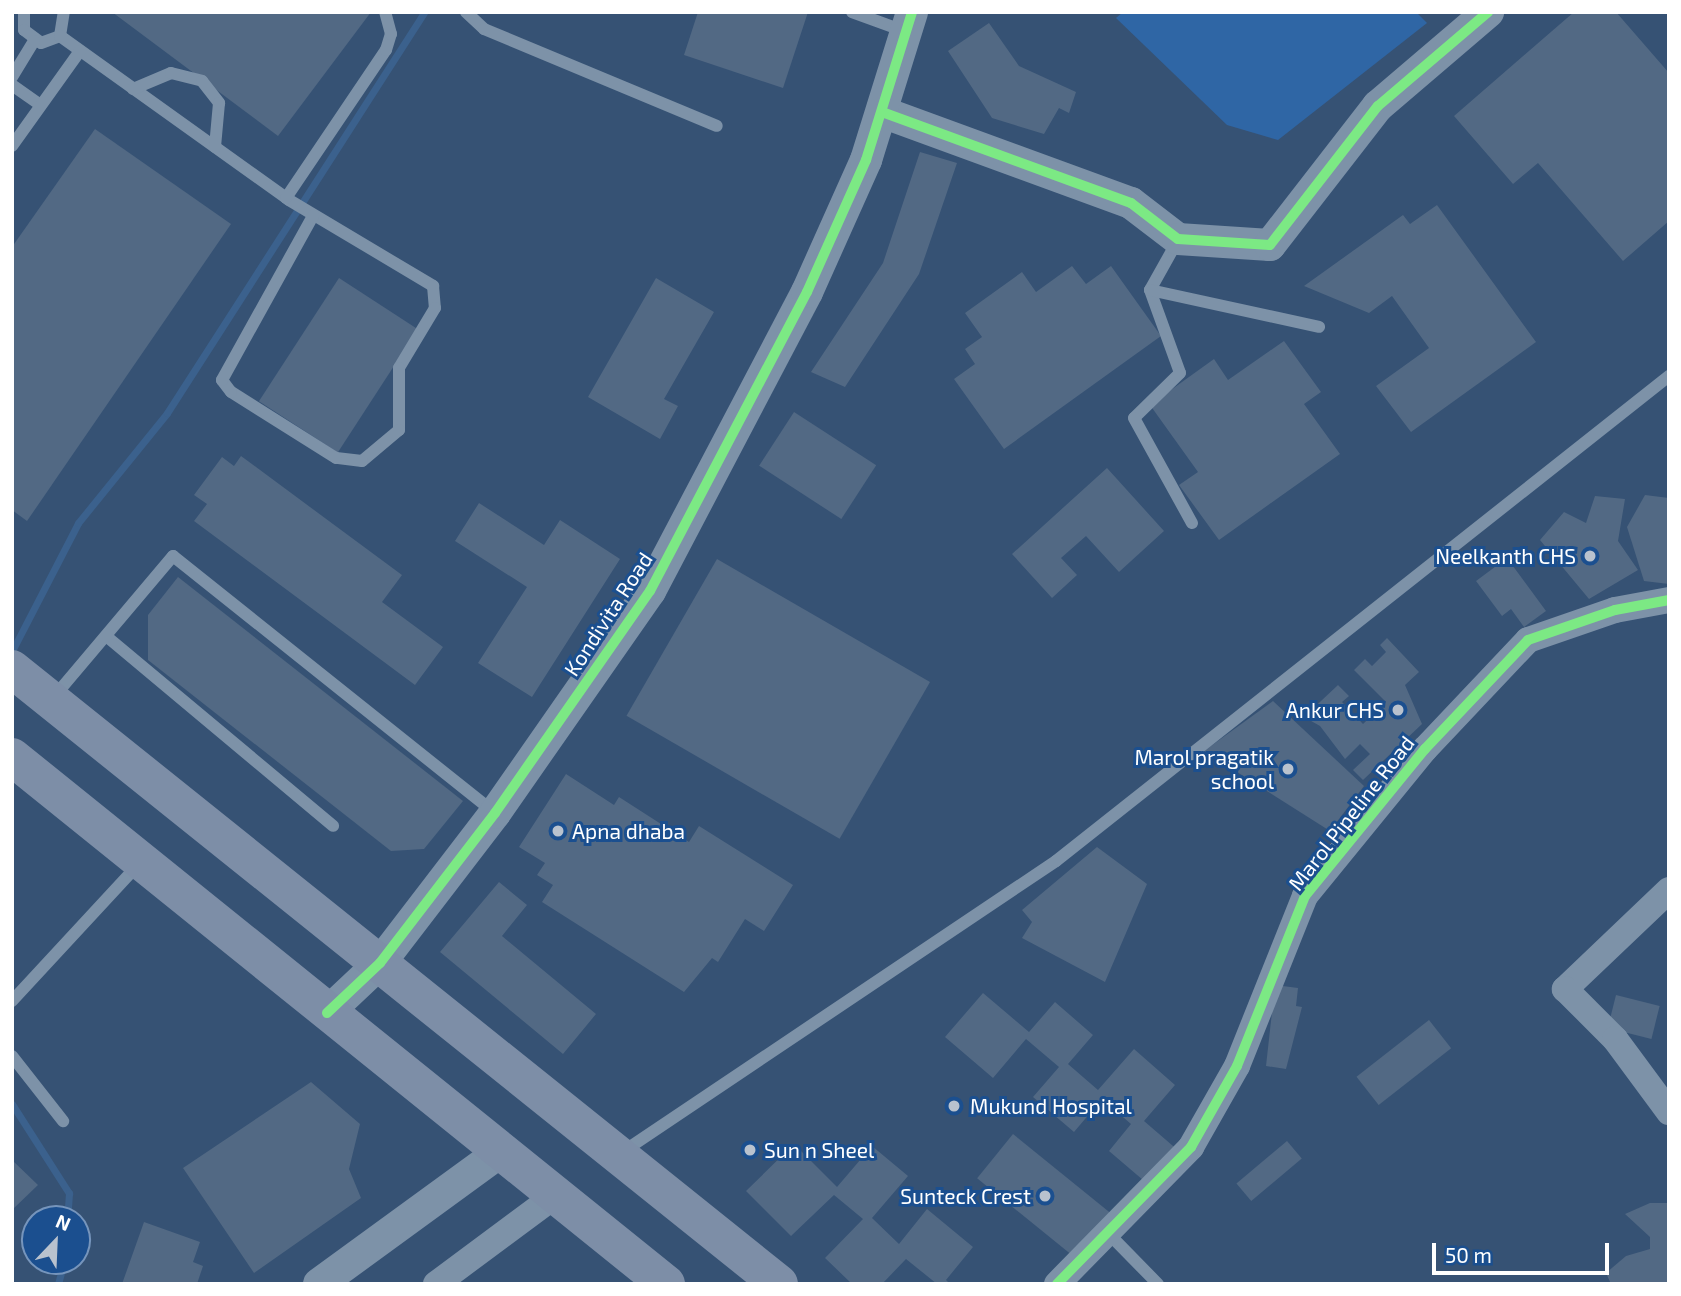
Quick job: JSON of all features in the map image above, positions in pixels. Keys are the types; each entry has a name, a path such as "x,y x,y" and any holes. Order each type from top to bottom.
{"main road":[{"path":"12,669 779,1284"},
{"path":"12,757 327,1013 503,1150 654,1280"}],"street":[{"path":"882,112 1131,203 1178,239 1270,245 1378,106 1471,18"},
{"name":"Kondivita Road","path":"327,1013 380,963 495,813 650,591 807,292 882,112 909,22"},
{"name":"Marol Pipeline Road","path":"1057,1284 1191,1147 1237,1066 1305,896 1425,749 1528,640 1615,610 1669,600"},
{"path":"1669,890 1565,989 1615,1039 1669,1112"},
{"path":"319,1284 503,1150"},
{"path":"436,1284 557,1194"}],"lane":[{"path":"24,12 24,30 34,41"},
{"path":"60,37 64,12"},
{"path":"287,199 386,50 391,34 385,12"},
{"path":"466,12 484,29 717,126"},
{"path":"852,12 909,22"},
{"path":"12,77 16,60 34,41 60,37 287,199 427,280 437,292 435,308 399,368 399,430 362,461 335,458 230,392 222,380 311,214"},
{"path":"12,146 79,51"},
{"path":"133,89 171,73 202,81 219,103 215,148"},
{"path":"12,85 41,105"},
{"path":"1178,239 1150,290 1180,373 1134,418 1192,523"},
{"path":"1150,290 1319,327"},
{"path":"619,1155 1056,861 1669,376"},
{"path":"51,701 173,556 495,813"},
{"path":"106,636 333,826"},
{"path":"12,1001 142,862"},
{"path":"12,1056 63,1121"},
{"path":"1107,1232 1152,1281"}],"shaded area":[{"path":"1123,12 1416,12 1427,23 1278,140 1227,125 1116,18"}],"building":[{"path":"112,12 371,12 278,136"},
{"path":"698,12 808,12 783,88 684,55"},
{"path":"1574,12 1616,12 1669,73 1669,221 1623,261 1538,163 1513,184 1454,116"},
{"path":"989,23 1019,66 1076,92 1069,113 1059,108 1044,134 992,118 948,51"},
{"path":"95,129 231,224 27,521 12,510 12,247"},
{"path":"920,152 957,163 919,274 845,387 811,372 883,263"},
{"path":"1437,205 1536,342 1411,432 1376,386 1429,348 1392,296 1369,313 1304,286 1403,215 1410,224"},
{"path":"1072,266 1086,284 1111,266 1161,336 1004,449 954,379 975,364 965,349 982,337 965,313 1022,272 1036,292"},
{"path":"339,278 418,329 338,452 259,401"},
{"path":"656,278 714,312 664,399 678,406 660,439 588,397"},
{"path":"1284,341 1321,392 1304,404 1340,454 1219,540 1179,485 1198,472 1150,405 1214,359 1228,380"},
{"path":"794,412 876,465 841,519 759,466"},
{"path":"241,456 402,575 382,602 443,647 415,685 194,521 207,504 194,495 222,457 234,466"},
{"path":"1107,468 1164,531 1119,572 1086,536 1061,558 1077,575 1052,598 1012,554"},
{"path":"1645,495 1669,498 1669,584 1644,581 1627,527"},
{"name":"Neelkanth CHS","path":"1595,496 1625,499 1618,541 1638,570 1589,599 1540,540 1564,512 1586,523"},
{"path":"479,503 544,545 560,520 620,559 532,697 478,663 527,587 455,541"},
{"path":"1507,558 1546,611 1524,627 1511,609 1502,616 1476,581"},
{"path":"717,559 930,682 840,839 626,716"},
{"path":"178,577 463,801 424,849 391,851 148,660 148,615"},
{"name":"Ankur CHS","path":"1387,638 1419,672 1405,685 1422,724 1363,780 1353,770 1370,754 1360,744 1345,759 1320,726 1304,717 1338,685 1349,696 1342,702 1363,724 1386,702 1354,670 1365,659 1372,666 1386,652 1380,645"},
{"name":"Marol pragatik school","path":"1273,701 1364,786 1330,831 1204,751"},
{"path":"566,774 614,805 619,797 689,842 699,826 793,885 764,931 745,919 718,962 712,958 684,992 542,902 553,885 537,875 545,863 519,847"},
{"path":"1097,847 1147,884 1105,982 1022,938 1032,922 1022,910"},
{"path":"499,882 527,905 502,936 596,1014 563,1054 440,952"},
{"path":"1275,985 1298,988 1296,1006 1302,1007 1286,1069 1266,1066"},
{"path":"983,993 1029,1032 1055,1002 1093,1035 1068,1064 1098,1090 1134,1049 1175,1085 1144,1121 1180,1152 1150,1186 1109,1151 1131,1124 1102,1099 1074,1132 1033,1097 1059,1067 1026,1039 993,1078 945,1037"},
{"path":"1616,995 1660,1006 1651,1039 1608,1028"},
{"path":"1429,1020 1451,1048 1379,1105 1357,1077"},
{"path":"311,1082 360,1124 349,1169 361,1198 254,1273 183,1168"},
{"name":"Sunteck Crest","path":"1013,1134 1112,1214 1076,1258 977,1178"},
{"path":"1287,1141 1302,1159 1251,1201 1236,1183"},
{"path":"794,1144 837,1187 872,1146 908,1176 872,1218 899,1244 927,1209 973,1247 946,1280 950,1284 937,1284 906,1259 882,1284 852,1284 825,1258 863,1219 834,1195 791,1236 746,1191"},
{"path":"12,1160 38,1185 12,1210"},
{"path":"1650,1203 1669,1203 1669,1282 1611,1284 1606,1273 1626,1256 1650,1249 1650,1237 1625,1214"},
{"path":"144,1222 200,1242 193,1262 203,1266 197,1284 122,1284"}],"waterway":[{"path":"12,651 78,523 167,413 424,12"},
{"path":"12,1104 69,1193 68,1205"},
{"path":"58,1284 60,1275"}],"cycle path":[{"path":"327,1013 380,963 495,813 650,591 807,292 866,160 912,12"},
{"path":"882,112 1131,203 1178,239 1270,245 1378,106 1488,12"},
{"path":"1057,1284 1191,1147 1237,1066 1305,896 1425,749 1528,640 1615,610 1669,600"}],"place":[{"name":"Neelkanth CHS","path":"1590,556"},
{"name":"Ankur CHS","path":"1398,710"},
{"name":"Marol pragatik school","path":"1288,769"},
{"name":"Apna dhaba","path":"558,831"},
{"name":"Mukund Hospital","path":"954,1106"},
{"name":"Sun n Sheel","path":"750,1150"},
{"name":"Sunteck Crest","path":"1045,1196"}]}
